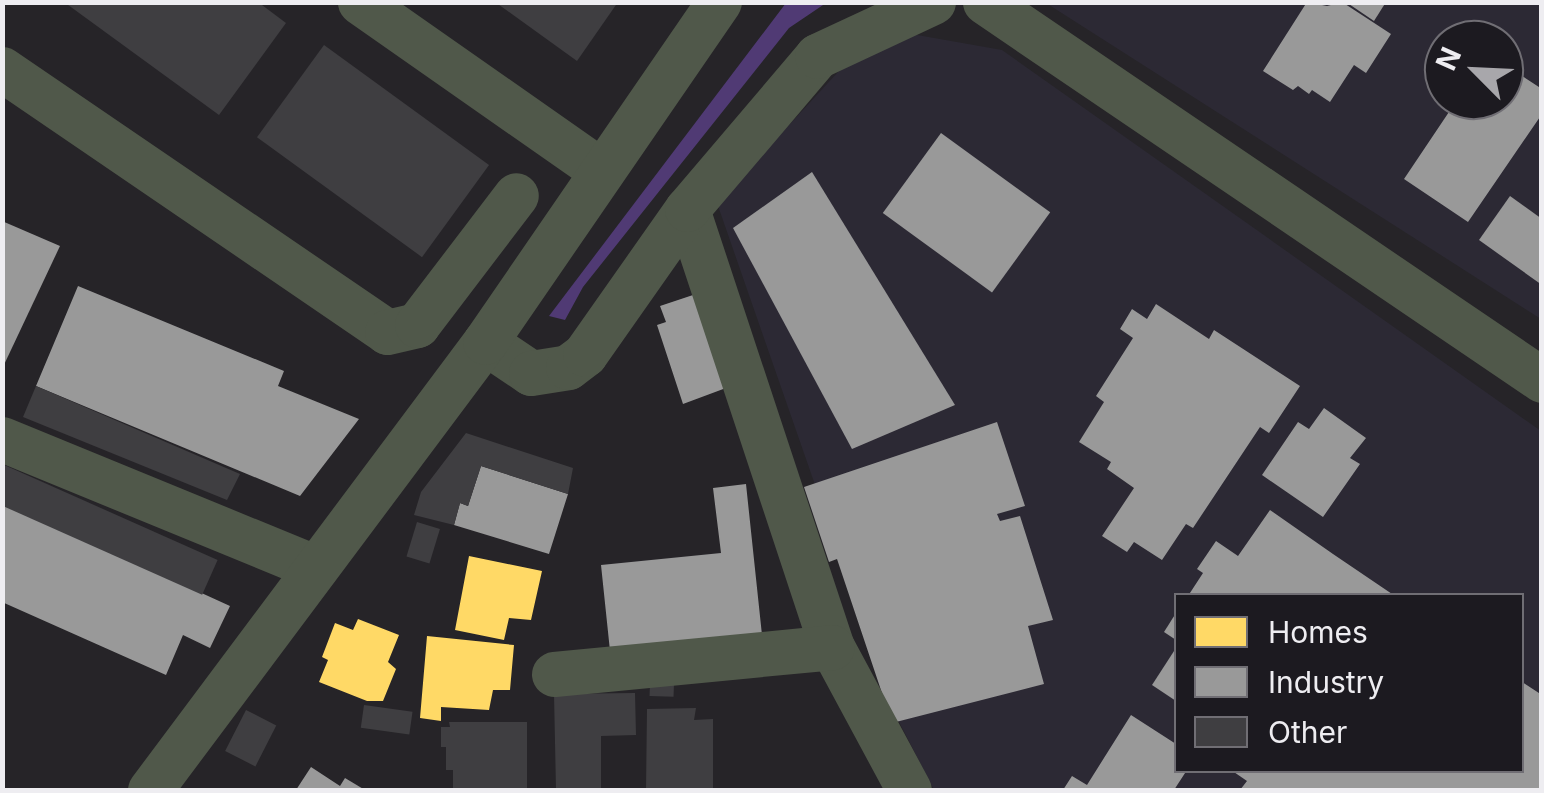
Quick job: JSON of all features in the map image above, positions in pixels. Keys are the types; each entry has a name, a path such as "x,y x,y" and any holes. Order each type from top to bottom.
{"street":[{"path":"360,2 601,171"},
{"path":"150,790 485,342 720,2"},
{"path":"485,342 531,373 568,367 584,354 687,209 817,56 932,2"},
{"path":"986,2 1022,16 1542,380"},
{"path":"2,70 386,332 417,325 516,195"},
{"path":"687,209 832,647 908,790"},
{"path":"2,439 316,568"},
{"path":"554,674 832,647"}],"shaded area":[{"path":"786,3 826,3 789,28 583,287 565,320 549,316"},
{"path":"1046,3 1541,3 1541,319"},
{"path":"889,30 1002,50 1541,431 1541,790 934,790 894,712 717,203 852,57"}],"building: Homes":[{"path":"469,556 542,571 531,620 509,618 504,640 455,630"},
{"path":"358,619 399,635 388,662 396,669 383,701 367,701 319,682 328,660 322,657 335,623 353,630"},
{"path":"427,636 514,645 510,690 493,690 489,710 441,707 441,721 420,718"}],"building: Industry":[{"path":"1307,2 1327,6 1342,2 1391,34 1366,73 1354,65 1330,102 1312,90 1309,94 1298,86 1293,90 1263,71"},
{"path":"1346,2 1386,2 1374,21"},
{"path":"1524,77 1542,89 1542,114 1468,222 1404,179 1444,120 1524,120"},
{"path":"941,133 1050,212 992,292 883,213"},
{"path":"812,172 955,405 852,449 733,228"},
{"path":"1510,196 1542,219 1542,285 1479,240"},
{"path":"2,221 60,246 2,369"},
{"path":"78,286 284,371 278,386 359,419 300,496 36,386"},
{"path":"702,292 734,385 683,404 657,325 666,322 660,306"},
{"path":"1156,304 1209,339 1214,330 1300,386 1269,433 1260,427 1193,528 1186,524 1162,560 1134,542 1127,552 1102,536 1134,488 1107,469 1111,462 1079,442 1104,402 1096,396 1133,338 1120,329 1132,309 1147,319"},
{"path":"1324,408 1366,438 1350,458 1360,464 1323,517 1262,475 1298,422 1309,429"},
{"path":"997,422 1025,506 997,514 1000,521 1020,516 1053,620 1028,626 1044,684 892,723 837,559 829,562 804,487"},
{"path":"481,466 568,494 549,554 454,525 460,503 468,506"},
{"path":"746,484 762,635 610,651 601,565 721,553 713,488"},
{"path":"2,502 230,606 210,648 183,635 166,675 2,602"},
{"path":"1270,510 1391,593 1190,593 1203,573 1197,569 1216,541 1238,556"},
{"path":"1174,616 1174,639 1164,632"},
{"path":"1174,651 1174,700 1152,685"},
{"path":"1524,683 1542,695 1542,790 1240,790 1247,781 1235,773 1524,773"},
{"path":"1131,715 1174,743 1174,773 1185,773 1174,790 1063,790 1072,776 1087,785"},
{"path":"311,767 340,786 345,778 365,790 296,790"}],"building: Other":[{"path":"64,2 258,2 286,23 219,115"},
{"path":"495,2 618,2 577,61"},
{"path":"324,45 489,165 422,257 257,137"},
{"path":"36,386 240,474 227,500 23,417"},
{"path":"466,433 573,468 568,494 481,466 468,506 460,503 454,525 414,515 421,492"},
{"path":"2,464 218,560 202,595 2,506"},
{"path":"417,522 440,529 429,563 406,556"},
{"path":"650,683 674,684 674,697 650,696"},
{"path":"635,693 636,735 601,736 601,790 556,790 554,694"},
{"path":"364,705 413,712 409,735 361,728"},
{"path":"696,708 694,720 713,719 713,790 646,790 647,709"},
{"path":"246,710 276,725 255,766 225,751"},
{"path":"449,722 527,722 527,790 453,790 453,770 446,770 446,747 441,747 441,727 450,727"}]}
